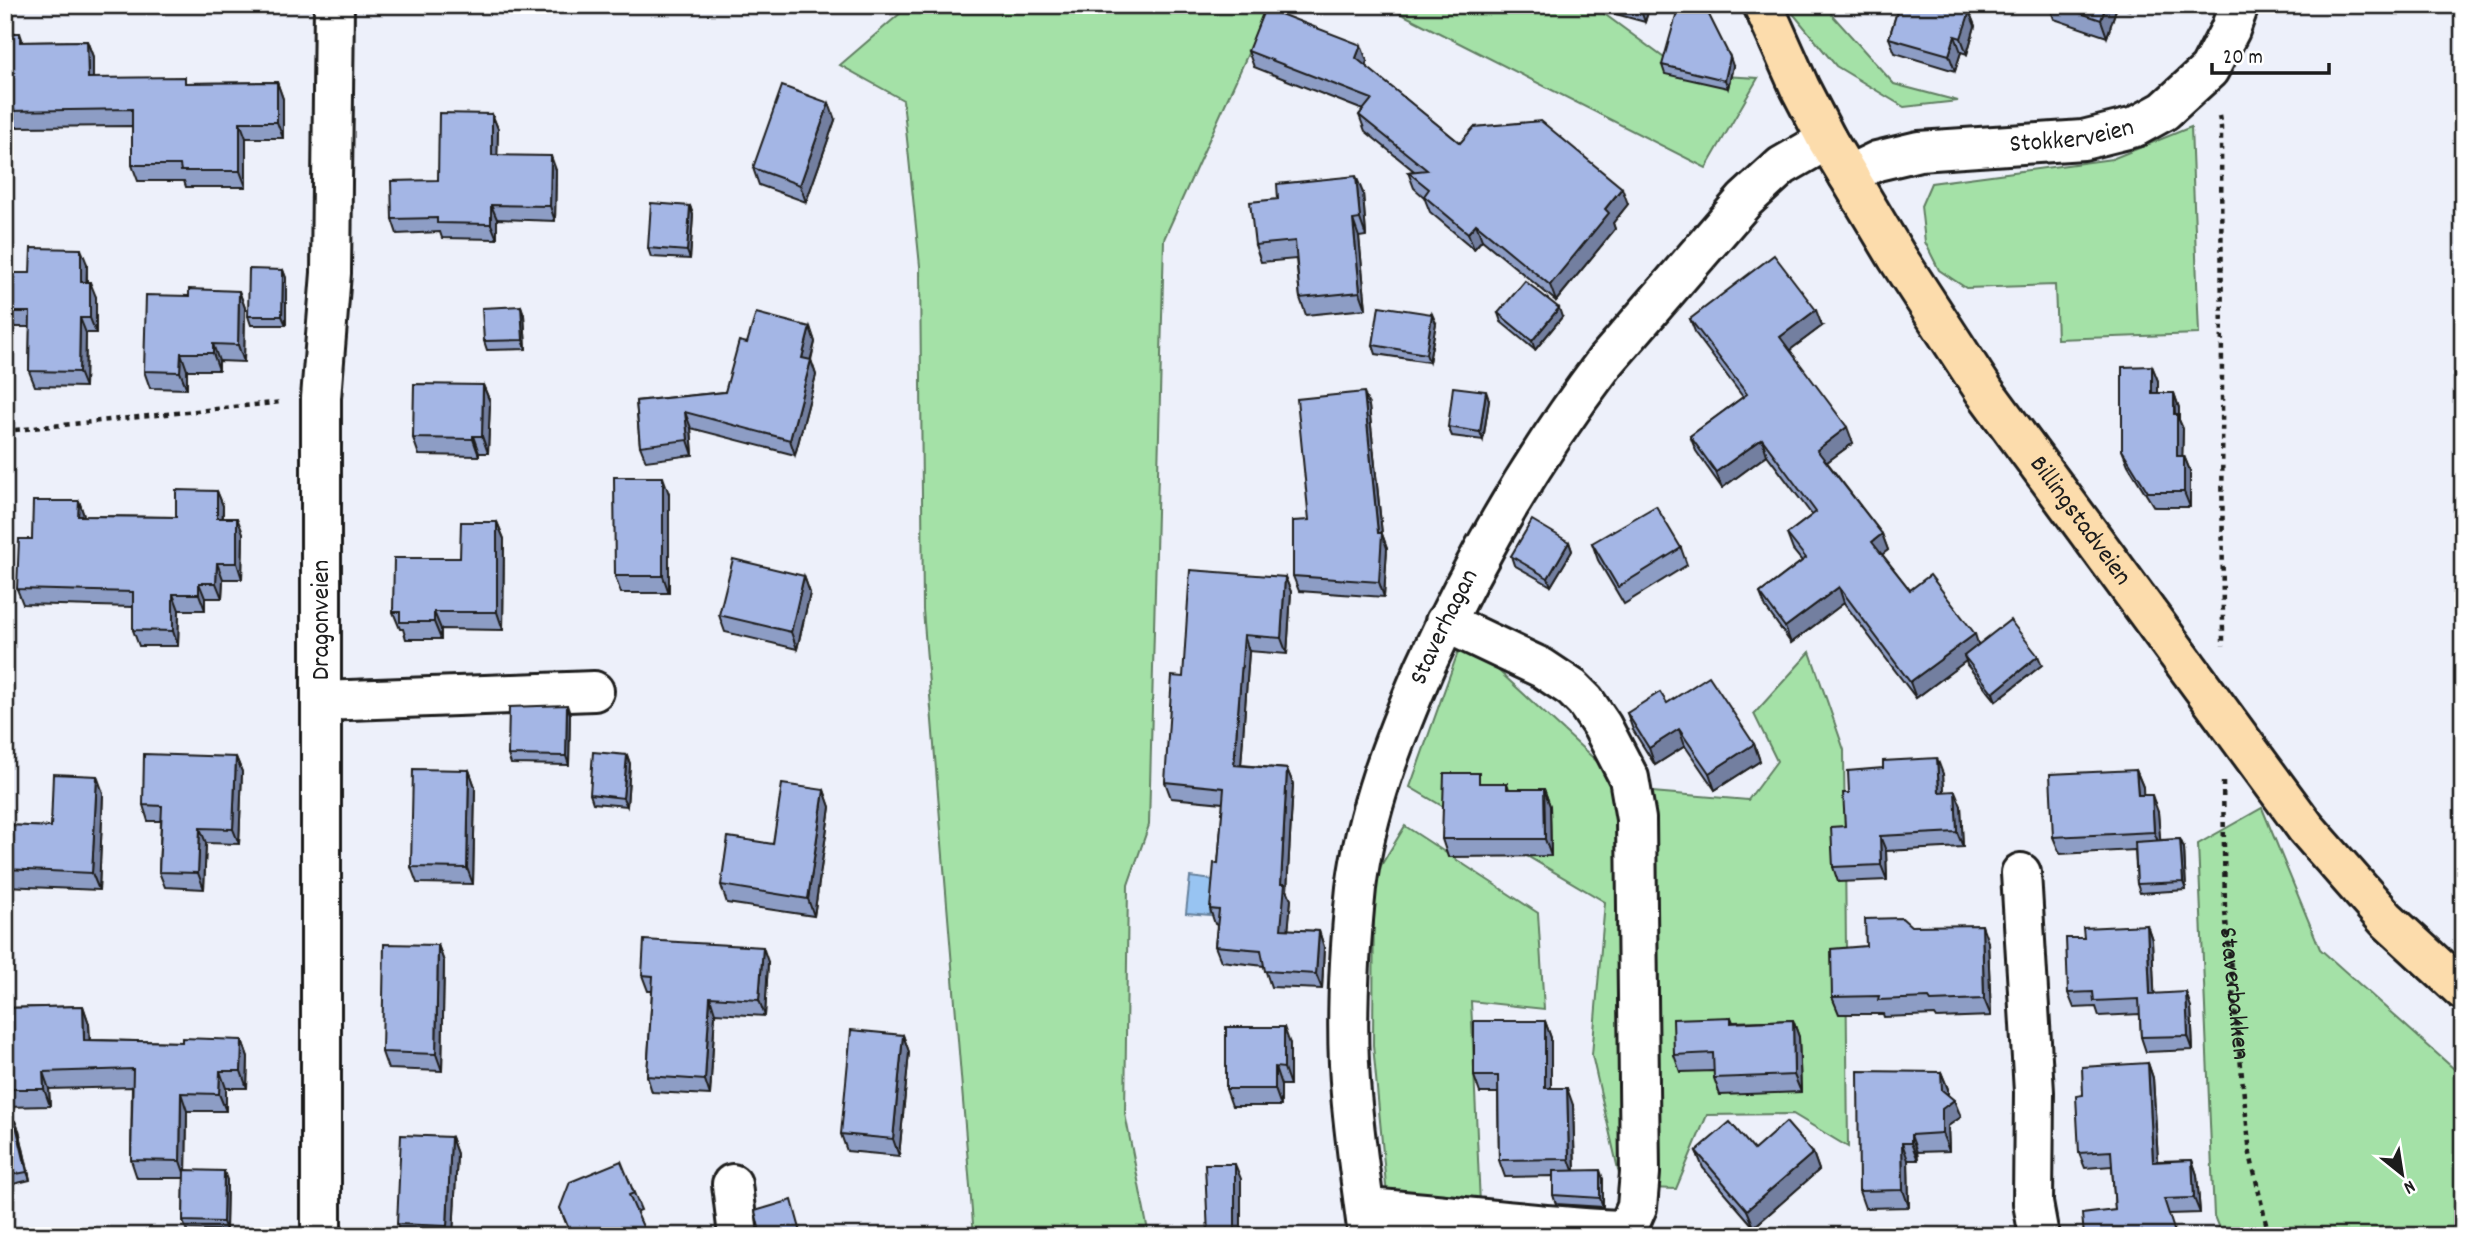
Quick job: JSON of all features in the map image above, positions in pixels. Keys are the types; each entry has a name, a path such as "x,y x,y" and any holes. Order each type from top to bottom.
{"main road":[{"name":"Billingstadveien","path":"1763,5 1800,88 1827,140 1897,257 1985,392 2306,828 2386,919 2463,990"}],"street":[{"name":"Dragonveien","path":"321,1236 321,398 331,273 334,5"},
{"name":"Stokkerveien","path":"1848,175 1877,161 1919,151 2082,140 2135,127 2164,111 2188,92 2209,70 2230,30 2239,5"},
{"name":"Staverhagan","path":"1366,1222 1351,1092 1348,987 1357,886 1373,800 1395,734 1445,622 1504,512 1605,362 1745,200 1782,166 1827,140"},
{"path":"1366,1222 1432,1213 1550,1227 1620,1230 1630,1223 1637,1207 1640,1124 1635,917 1636,819 1629,778 1602,726 1572,688 1542,668 1445,622"},
{"path":"322,701 594,691"},
{"path":"2021,873 2035,1092 2033,1203 2039,1236"},
{"path":"732,1184 738,1236"}],"path":[{"path":"2209,70 2221,127 2223,656"},
{"path":"5,431 321,398"},
{"name":"Staverbakken","path":"2223,777 2225,911 2250,1154 2269,1236"}],"green space":[{"path":"910,5 1270,5 1164,239 1149,825 1128,885 1125,1114 1149,1236 974,1236 923,610 920,266 903,100 840,65"},
{"path":"1384,5 1592,5 1686,74 1758,78 1706,168"},
{"path":"1786,5 1827,5 1832,15 1894,84 1958,101 1904,107 1836,66"},
{"path":"2191,127 2199,334 2057,339 2055,285 1966,288 1939,270 1925,242 1921,206 1931,183 2112,159"},
{"path":"1463,638 1628,790 1748,800 1777,761 1754,714 1810,652 1844,750 1848,1147 1793,1114 1707,1115 1676,1189 1622,1187 1592,1055 1605,902 1410,787"},
{"path":"2262,808 2320,949 2463,1077 2463,1236 2222,1236 2214,1216 2198,844"},
{"path":"1405,826 1538,913 1544,1009 1471,1001 1480,1204 1387,1196 1373,1045 1374,877"}],"water":[{"path":"1190,877 1214,880 1210,915 1186,913"}],"building":[{"path":"1679,5 1704,5 1730,57 1725,80 1662,65"},
{"path":"1899,5 1964,5 1963,8 1970,11 1961,38 1955,36 1949,55 1889,38"},
{"path":"2057,5 2106,5 2101,20"},
{"path":"1265,8 1361,45 1356,58 1460,143 1474,127 1541,121 1622,188 1605,209 1609,213 1550,285 1476,224 1468,233 1424,196 1429,189 1408,172 1427,170 1359,115 1372,99 1248,51"},
{"path":"5,33 20,33 20,42 87,41 88,78 185,77 185,83 277,82 277,122 240,122 240,171 181,171 180,165 132,165 132,109 8,111 8,142 5,142"},
{"path":"782,86 829,103 800,185 753,168"},
{"path":"439,113 492,114 492,155 551,156 550,206 491,205 491,224 437,223 437,218 392,219 391,181 438,180"},
{"path":"1356,176 1360,219 1353,220 1360,292 1300,298 1295,241 1255,245 1250,202 1278,199 1277,184"},
{"path":"651,203 690,206 687,251 648,248"},
{"path":"31,248 81,249 81,282 90,282 90,318 80,318 79,372 29,371 30,312 5,312 5,273 30,273"},
{"path":"1774,255 1816,310 1780,337 1847,427 1817,450 1882,534 1872,542 1910,590 1930,575 1975,634 1910,682 1839,587 1785,627 1760,593 1806,558 1787,534 1816,512 1762,439 1716,472 1690,436 1747,394 1690,319"},
{"path":"249,269 283,270 282,316 248,316"},
{"path":"1525,281 1559,308 1532,341 1498,313"},
{"path":"189,289 239,291 238,345 213,344 213,353 181,353 180,372 144,371 146,295 189,296"},
{"path":"521,306 523,340 484,341 482,308"},
{"path":"1379,306 1432,314 1426,354 1373,345"},
{"path":"756,313 810,327 802,358 811,360 790,440 685,412 688,440 640,446 636,401 725,392 739,341 747,343"},
{"path":"2152,366 2152,393 2174,393 2177,456 2184,456 2184,492 2148,492 2122,450 2122,367"},
{"path":"414,384 483,385 482,436 473,436 473,439 413,438"},
{"path":"1453,387 1486,391 1480,432 1448,427"},
{"path":"1364,392 1378,533 1382,533 1379,582 1293,576 1293,521 1309,520 1297,399"},
{"path":"614,477 663,477 663,576 615,576"},
{"path":"176,490 217,491 217,518 237,518 237,563 217,563 216,583 199,583 199,594 173,594 173,631 133,630 133,592 17,589 19,539 32,539 33,501 79,501 78,516 176,517"},
{"path":"1656,506 1681,548 1618,587 1592,543"},
{"path":"1532,520 1569,542 1548,578 1511,556"},
{"path":"461,522 497,522 497,612 434,612 434,622 400,622 400,612 393,612 394,558 460,558"},
{"path":"733,559 804,576 791,632 719,615"},
{"path":"1190,570 1285,577 1281,638 1244,635 1234,765 1287,769 1281,884 1285,884 1281,929 1319,931 1316,974 1265,971 1261,950 1215,946 1219,910 1210,909 1214,863 1218,864 1224,788 1165,782 1172,676 1183,677"},
{"path":"2010,620 2038,656 1993,693 1964,656"},
{"path":"1709,676 1754,744 1709,773 1679,729 1649,748 1627,713 1660,692 1667,703"},
{"path":"567,705 566,756 508,755 509,707"},
{"path":"593,752 627,755 623,798 590,794"},
{"path":"144,754 236,757 233,829 200,828 198,873 159,872 162,806 143,805"},
{"path":"1937,758 1939,792 1955,791 1957,832 1880,836 1881,865 1833,867 1831,827 1845,826 1843,793 1849,793 1848,771 1883,768 1883,761"},
{"path":"413,769 469,770 467,868 411,867"},
{"path":"2136,770 2138,795 2152,795 2154,832 2053,837 2050,774"},
{"path":"1444,773 1479,773 1479,783 1507,783 1507,789 1544,789 1545,839 1442,839"},
{"path":"53,774 97,776 92,873 5,869 5,825 51,827"},
{"path":"782,784 824,790 808,899 721,885 728,837 773,844"},
{"path":"2180,839 2183,882 2137,884 2135,842"},
{"path":"1902,918 1911,926 1982,925 1984,999 1931,1001 1929,998 1878,1000 1879,996 1832,997 1831,949 1866,946 1865,919"},
{"path":"2147,925 2150,994 2186,992 2188,1036 2141,1037 2139,999 2094,1001 2093,992 2068,993 2066,938 2084,938 2083,928"},
{"path":"644,940 763,947 759,1000 710,997 705,1080 647,1076 653,976 642,975"},
{"path":"384,944 438,945 436,1054 382,1052"},
{"path":"83,1006 84,1040 242,1040 241,1071 220,1071 219,1094 181,1093 180,1161 131,1160 133,1069 43,1072 44,1089 5,1089 5,1008"},
{"path":"1731,1017 1731,1023 1793,1020 1794,1075 1714,1078 1713,1053 1674,1055 1673,1019"},
{"path":"1474,1021 1545,1021 1545,1088 1567,1088 1569,1159 1499,1160 1498,1076 1474,1076"},
{"path":"1226,1027 1284,1027 1284,1068 1275,1067 1275,1089 1226,1089"},
{"path":"851,1030 903,1035 893,1139 841,1134"},
{"path":"2148,1063 2153,1162 2192,1160 2194,1198 2164,1199 2176,1236 2084,1236 2082,1214 2115,1210 2111,1151 2079,1153 2076,1096 2083,1095 2082,1067"},
{"path":"1858,1071 1941,1072 1942,1090 1954,1100 1942,1109 1942,1133 1911,1135 1911,1143 1902,1143 1903,1190 1859,1191"},
{"path":"15,1121 27,1172 5,1176 5,1124"},
{"path":"1730,1122 1754,1150 1786,1122 1813,1153 1747,1210 1696,1151"},
{"path":"401,1135 451,1137 447,1226 397,1224"},
{"path":"621,1161 634,1193 629,1195 647,1236 575,1236 560,1208 570,1182"},
{"path":"1205,1164 1235,1164 1235,1236 1208,1236"},
{"path":"184,1170 224,1171 223,1222 183,1221"},
{"path":"1600,1170 1600,1198 1553,1195 1553,1171"},
{"path":"792,1200 802,1236 761,1236 755,1211"}]}
